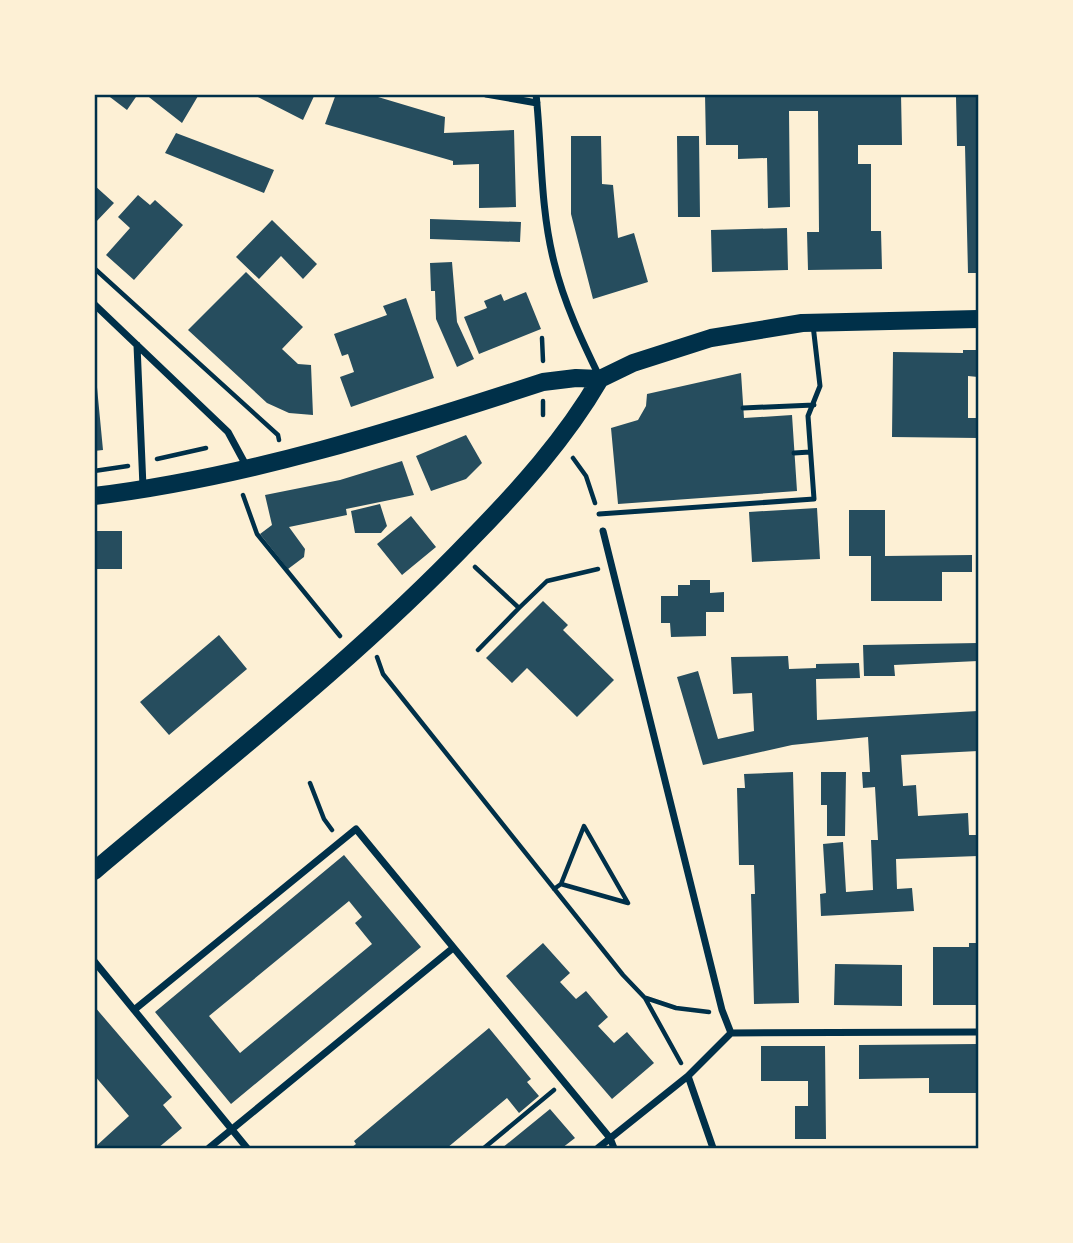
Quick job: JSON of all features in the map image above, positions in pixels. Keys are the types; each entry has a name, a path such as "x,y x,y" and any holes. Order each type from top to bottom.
{"main road":[{"path":"94,496 143,490 248,470 354,442 543,382 576,378 600,379 633,363 711,338 813,322 978,319"},
{"path":"94,871 323,679 428,585 558,443 600,379"}],"street":[{"path":"486,94 537,99 545,212 554,263 576,326 600,379"},
{"path":"94,304 228,432 248,470"},
{"path":"137,345 143,490"},
{"path":"603,531 722,1010 732,1033"},
{"path":"134,1010 356,829 565,1081 610,1138 614,1149"},
{"path":"209,1149 453,948"},
{"path":"94,961 247,1149"},
{"path":"598,1149 688,1076 732,1033 978,1032"},
{"path":"688,1076 713,1149"}],"lane":[{"path":"599,514 814,499 808,416 820,386 813,322"},
{"path":"743,408 814,405"},
{"path":"794,453 810,452"}],"path":[{"path":"94,268 278,435"},
{"path":"573,458 586,477 599,514"},
{"path":"94,471 109,470"},
{"path":"243,495 257,534 341,636"},
{"path":"478,650 547,580 612,566"},
{"path":"475,567 519,608"},
{"path":"383,674 622,975 645,998 688,1076"},
{"path":"310,783 330,827"},
{"path":"554,889 561,884 584,826 628,903 561,884"},
{"path":"645,998 676,1008 712,1012 722,1010"},
{"path":"484,1149 565,1081"}],"building":[{"path":"106,94 138,94 127,110"},
{"path":"145,94 195,94 198,96 182,123"},
{"path":"252,94 315,94 303,120"},
{"path":"336,94 368,94 445,117 444,133 514,130 516,207 479,208 479,164 453,165 453,161 325,124"},
{"path":"705,94 901,94 902,145 858,145 858,164 871,164 871,231 881,231 882,269 808,270 807,232 819,232 818,111 789,111 790,207 768,208 767,158 738,159 738,145 706,145"},
{"path":"956,97 978,97 978,273 968,273 965,146 957,146"},
{"path":"176,133 274,170 264,193 165,153"},
{"path":"571,136 601,136 602,184 613,185 618,238 634,233 648,282 593,299 571,214"},
{"path":"677,136 699,136 700,217 678,217"},
{"path":"94,185 114,203 94,224"},
{"path":"138,195 150,205 155,200 183,225 134,280 106,255 130,228 118,217"},
{"path":"430,219 521,222 520,242 430,239"},
{"path":"272,220 317,264 303,279 281,256 259,279 236,257"},
{"path":"787,228 788,270 712,272 711,230"},
{"path":"452,262 457,322 474,359 457,367 436,319 435,291 431,291 430,263"},
{"path":"246,272 303,327 282,349 298,364 311,365 313,415 289,413 267,403 188,330"},
{"path":"526,292 541,329 479,354 464,317 487,308 484,301 501,294 504,301"},
{"path":"406,298 434,378 351,407 340,377 354,372 348,354 342,356 334,334 387,315 383,306"},
{"path":"963,350 978,350 978,377 968,376 968,418 978,418 978,438 892,437 893,352 963,353"},
{"path":"94,356 103,450 94,451"},
{"path":"741,373 744,418 792,415 797,491 618,504 611,428 638,420 646,406 647,394"},
{"path":"466,435 482,463 466,479 431,491 416,456"},
{"path":"402,461 414,495 346,509 347,515 289,527 305,549 304,557 288,569 260,534 272,525 265,495 340,480"},
{"path":"380,504 387,526 381,533 355,533 351,511"},
{"path":"817,508 820,559 752,562 749,512"},
{"path":"849,510 885,510 885,556 972,555 972,572 942,572 942,601 871,601 871,556 849,556"},
{"path":"411,516 436,547 402,575 377,544"},
{"path":"94,531 122,531 122,569 94,569"},
{"path":"690,580 710,580 710,593 724,592 724,612 706,612 706,636 671,637 670,623 661,623 661,596 678,596 678,585 690,585"},
{"path":"543,601 568,625 563,630 614,680 577,717 527,668 512,683 486,658"},
{"path":"219,635 247,669 169,735 140,702"},
{"path":"978,643 978,661 894,665 895,676 864,676 863,645"},
{"path":"788,656 789,669 816,668 816,664 859,663 860,678 816,679 817,720 978,711 978,751 901,755 903,786 916,785 918,816 968,813 969,835 978,835 978,856 896,859 897,889 912,888 914,911 821,916 820,894 826,893 823,844 843,842 846,892 873,890 871,840 878,840 875,787 863,788 862,772 870,772 868,737 792,745 703,765 677,677 698,671 718,739 754,731 752,693 733,694 731,657"},
{"path":"793,772 799,1003 754,1004 751,894 755,894 754,865 739,865 737,788 745,788 744,774"},
{"path":"821,772 846,772 845,836 827,836 827,805 821,805"},
{"path":"344,855 421,947 231,1104 155,1012","holes":["349,901 362,917 355,923 372,944 240,1053 209,1016"]},
{"path":"543,943 570,973 560,982 576,999 586,991 608,1017 598,1026 614,1043 627,1032 654,1063 612,1099 506,976"},
{"path":"969,943 978,943 978,1005 933,1005 933,947 969,947"},
{"path":"835,964 902,965 902,1006 834,1005"},
{"path":"94,1006 172,1097 163,1105 182,1128 158,1148 94,1148 129,1116 94,1075 97,1065 94,1061"},
{"path":"489,1028 531,1079 527,1082 539,1096 519,1113 507,1098 447,1148 351,1148 356,1144 354,1141"},
{"path":"978,1044 978,1093 929,1093 929,1078 859,1079 859,1045"},
{"path":"761,1046 825,1046 826,1139 795,1139 795,1106 808,1106 808,1081 761,1081"},
{"path":"550,1109 575,1138 562,1148 502,1148"}]}
